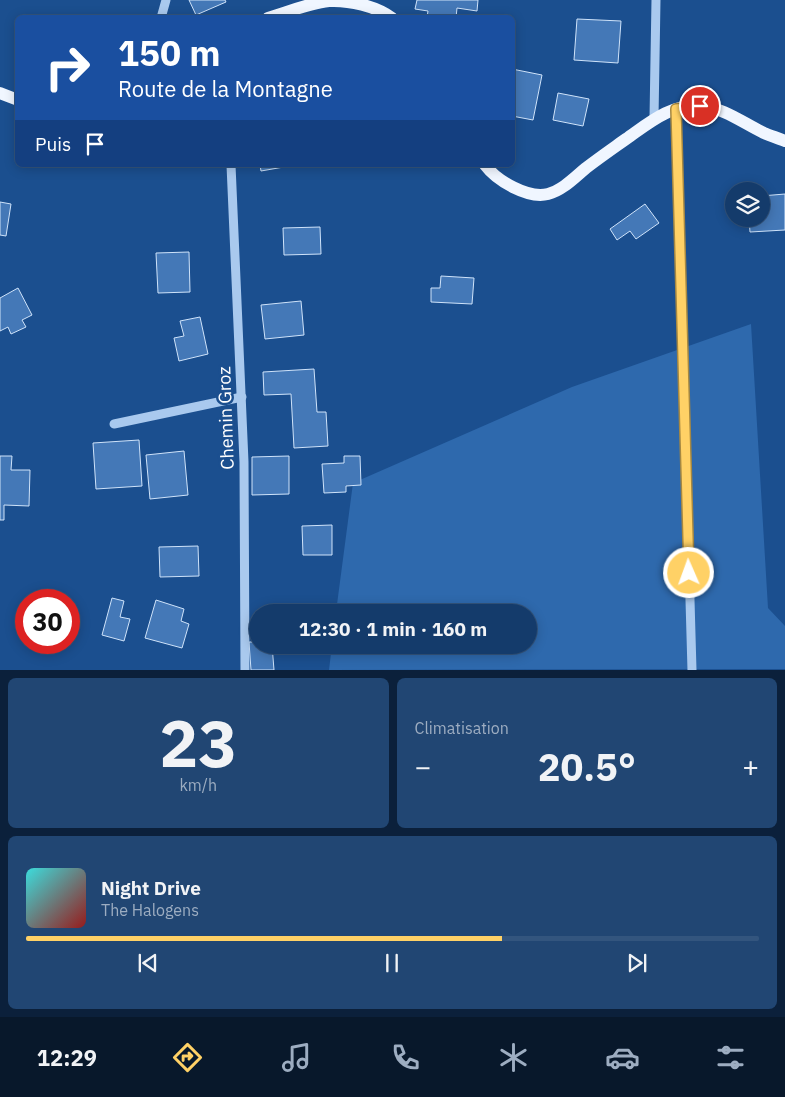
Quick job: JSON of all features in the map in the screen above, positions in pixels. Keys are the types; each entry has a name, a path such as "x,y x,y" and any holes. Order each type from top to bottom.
{"main road":[{"path":"279,15 329,1 356,3 388,15"},
{"path":"2,95 15,99"},
{"path":"487,167 518,190 534,195 549,194 562,188 600,157 654,118 676,109 700,106 727,113 785,141"}],"street":[{"path":"162,15 166,0"},
{"path":"654,118 656,0"},
{"path":"676,109 692,670"},
{"name":"Chemin Groz","path":"231,167 244,462 245,670"},
{"path":"114,424 242,397"}],"shaded area":[{"path":"751,324 768,608 785,626 785,669 329,670 331,654 537,654 537,604 337,604 353,483 572,387"}],"building":[{"path":"189,0 225,0 226,2 196,15"},
{"path":"417,0 478,0 477,11 457,8 456,15 427,15 428,11 415,9"},
{"path":"577,19 621,21 618,63 574,60"},
{"path":"515,70 542,75 533,120 515,117"},
{"path":"558,93 589,99 583,126 553,120"},
{"path":"260,167 284,167 261,171"},
{"path":"785,194 785,230 750,232 750,227 770,227 770,195"},
{"path":"0,202 11,204 6,236 0,235"},
{"path":"645,204 659,223 636,239 630,231 617,240 610,229"},
{"path":"320,227 321,254 284,255 283,228"},
{"path":"189,252 190,292 158,293 156,253"},
{"path":"441,276 474,278 472,304 431,302 431,288 440,288"},
{"path":"18,288 32,315 22,320 26,327 11,334 8,327 0,331 0,298"},
{"path":"301,301 304,335 265,339 261,305"},
{"path":"200,317 208,354 179,361 174,338 184,336 180,321"},
{"path":"314,369 317,412 326,412 328,446 294,448 291,394 264,395 263,372"},
{"path":"139,440 142,486 96,489 93,443"},
{"path":"184,451 188,495 150,499 146,455"},
{"path":"0,456 12,456 11,470 30,470 29,506 4,505 4,520 0,520"},
{"path":"289,456 289,494 252,495 252,457"},
{"path":"344,456 360,456 361,485 346,486 346,492 324,493 322,464 344,463"},
{"path":"332,525 332,555 303,555 302,526"},
{"path":"198,546 199,576 160,577 159,547"},
{"path":"112,598 124,601 120,617 130,619 124,641 102,635"},
{"path":"156,600 184,609 181,621 189,624 182,648 145,638"},
{"path":"250,654 273,654 274,670 251,670"}],"route":[{"path":"689,573 676,109 700,106"}]}
